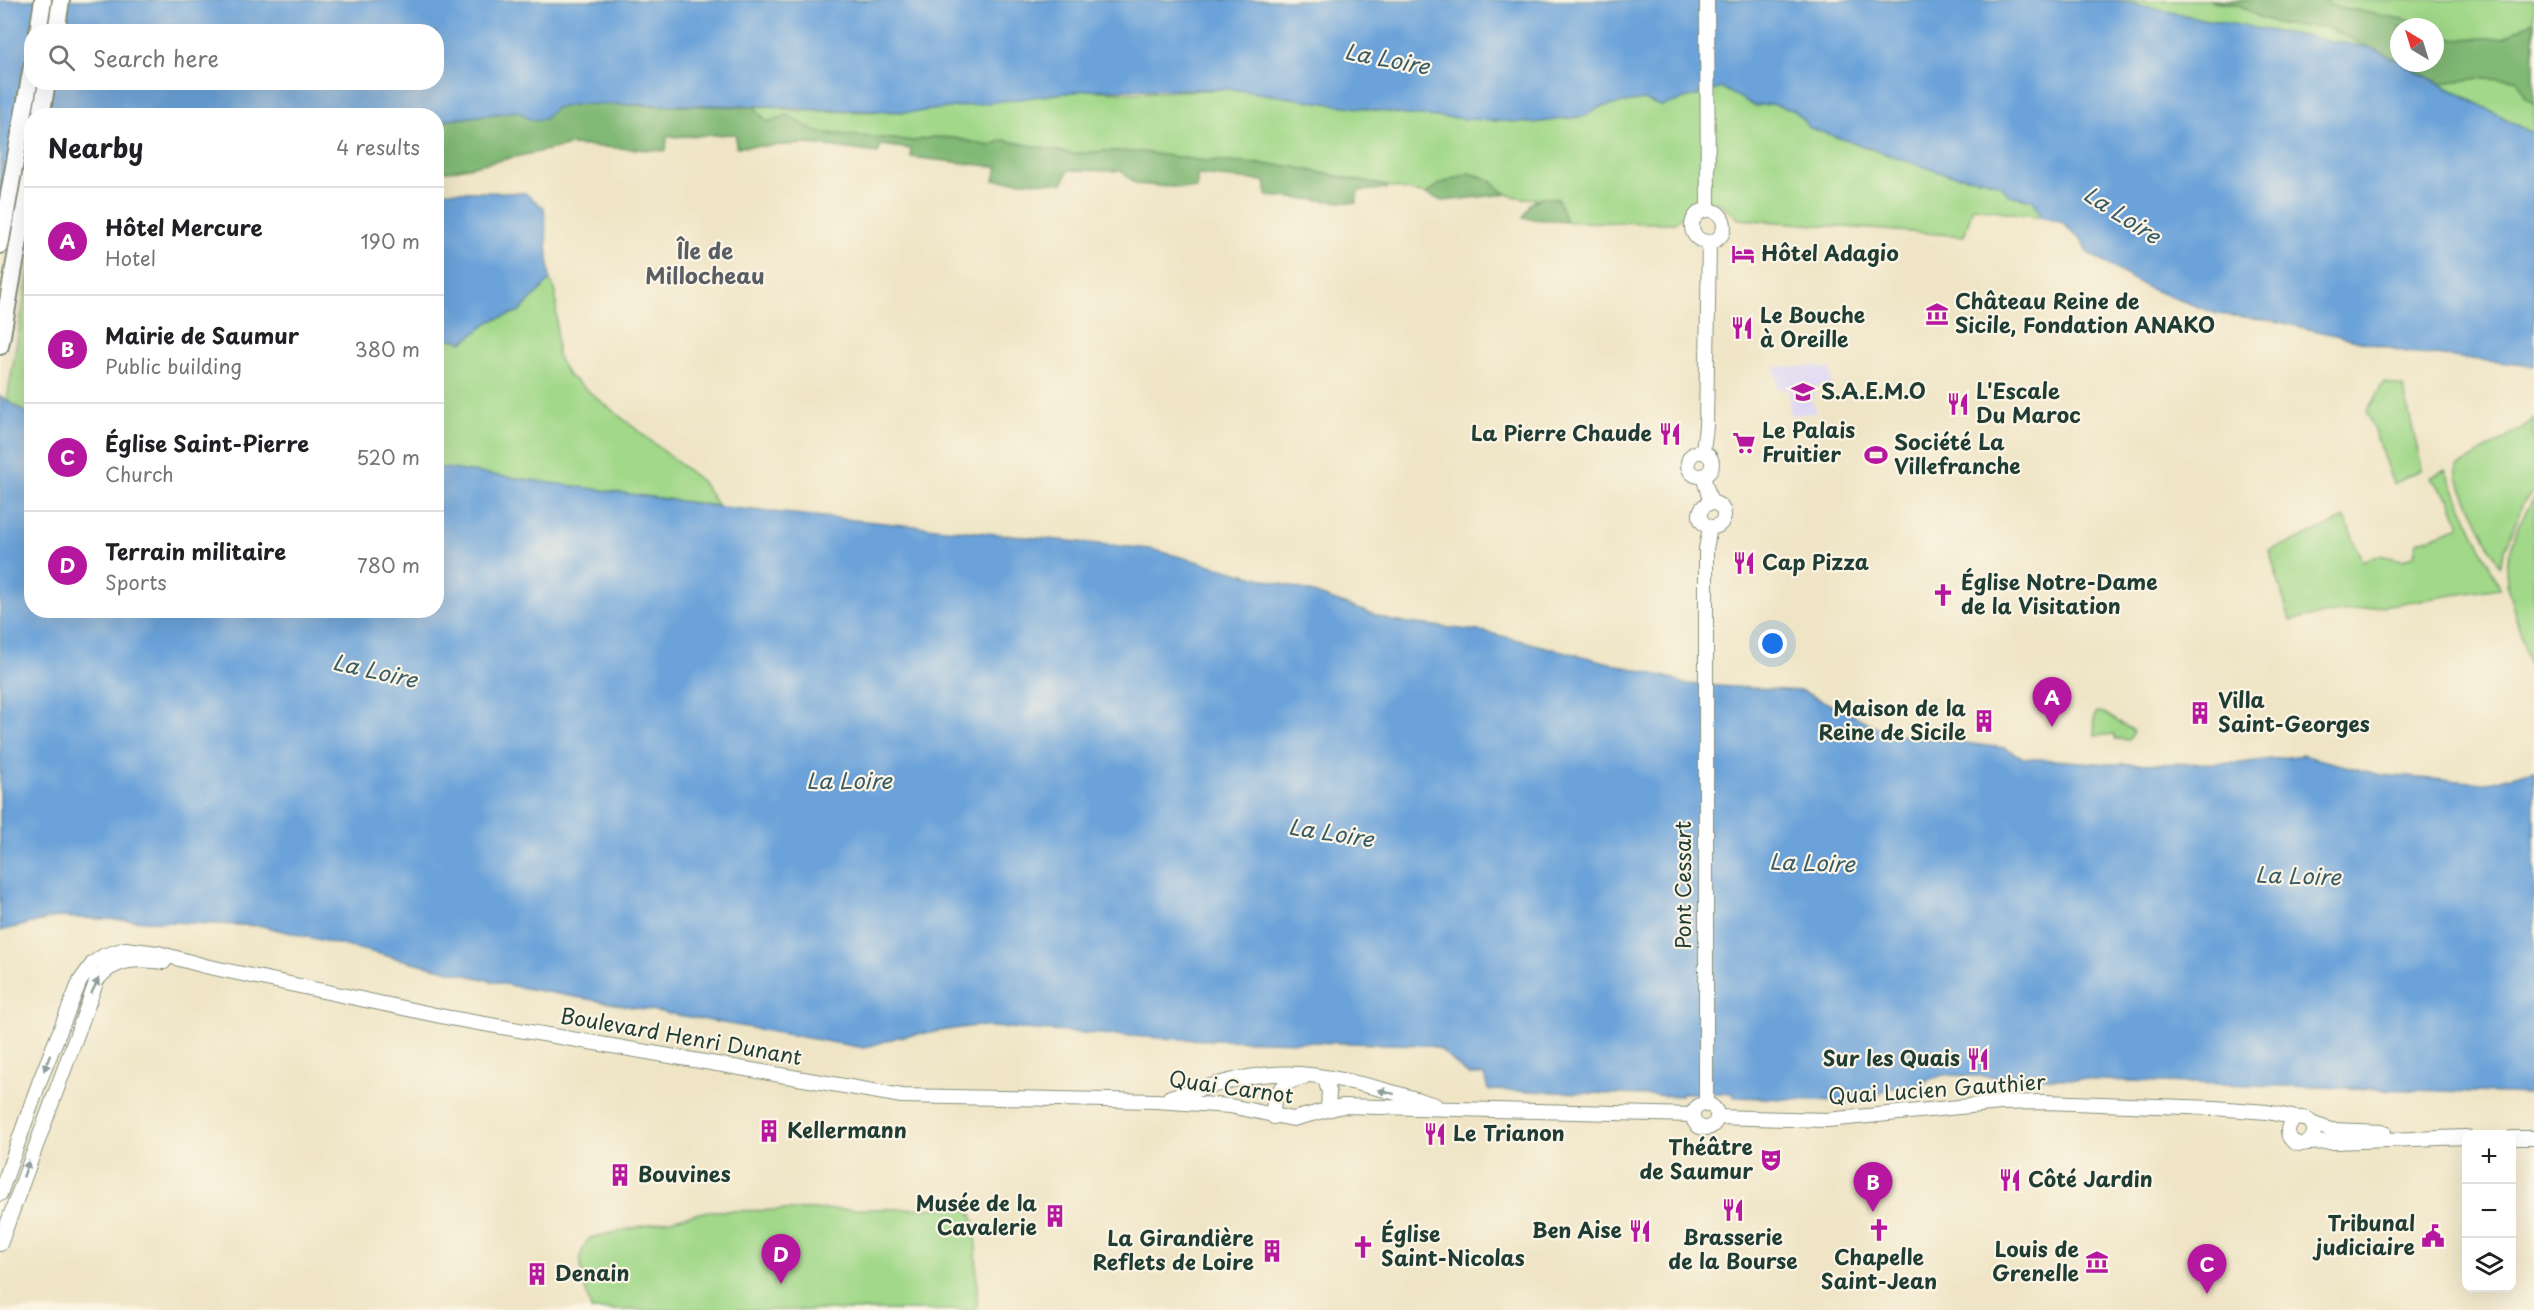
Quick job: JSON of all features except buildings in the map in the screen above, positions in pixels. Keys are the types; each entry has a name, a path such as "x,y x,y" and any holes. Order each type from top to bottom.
{"highway":[{"path":"39,24 43,0"},
{"path":"57,24 61,0"},
{"path":"25,108 28,90"},
{"path":"42,108 46,90"},
{"path":"0,245 24,112"},
{"path":"0,346 24,212"}],"main road":[{"path":"1707,0 1708,210"},
{"path":"1708,210 1717,212 1724,225 1722,235 1709,242 1700,239 1693,227 1695,218 1708,210"},
{"name":"Pont Cessart","path":"1706,1100 1705,675 1706,549 1710,527 1703,523 1701,515 1703,507 1711,503 1703,476 1712,466 1710,458 1703,452 1706,426 1709,242"},
{"path":"0,1194 40,1080 85,971 103,956 125,949 158,953 205,966"},
{"path":"0,1244 97,980 109,968 126,960 205,966"},
{"name":"Boulevard Henri Dunant","path":"205,966 450,1018 902,1096 1156,1101"},
{"name":"Quai Carnot","path":"1156,1101 1262,1075 1287,1073 1325,1079 1442,1108"},
{"path":"1274,1116 1273,1101 1279,1091 1290,1080 1309,1076"},
{"path":"1325,1079 1330,1097 1328,1110"},
{"path":"1279,1091 1288,1111 1307,1117"},
{"path":"1706,1100 1717,1117 1713,1125 1704,1128 1697,1125 1693,1115 1706,1100"},
{"name":"Quai Carnot","path":"1156,1101 1230,1106 1293,1119 1342,1106 1693,1115"},
{"name":"Quai Lucien Gauthier","path":"1717,1117 1827,1120 1970,1105 2031,1102 2267,1112 2307,1121 2331,1130 2462,1137"},
{"path":"2267,1112 2289,1130 2293,1142 2462,1137"},
{"path":"2289,1130 2291,1123 2307,1121 2314,1134 2307,1143"},
{"path":"2516,1138 2534,1138"}],"shaded area":[{"name":"S.A.E.M.O","path":"1820,366 1820,369 1831,369 1831,386 1816,386 1812,405 1816,405 1815,413 1790,415 1789,389 1778,389 1775,367"}],"green space":[{"path":"2117,0 2208,0 2239,5 2259,17 2284,25 2326,27 2373,48 2202,19"},
{"path":"2209,0 2326,0 2328,5 2397,18 2390,18 2390,57 2326,27 2284,25 2259,17 2239,5"},
{"path":"2326,0 2534,0 2534,21 2503,38 2444,39 2444,18 2391,18 2328,5"},
{"path":"2534,21 2534,104 2524,96 2517,79 2481,78 2440,83 2419,72 2444,72 2444,39 2503,38"},
{"path":"2481,78 2518,79 2524,96 2534,104 2534,134 2440,83"},
{"path":"1722,88 1755,106 1771,104 1795,111 1810,128 1942,173 1999,184 2009,195 2033,200 2040,213 2039,217 1973,207 1964,236 1739,219 1720,203 1694,204 1675,223 1566,222 1557,199 1513,196 1505,193 1489,180 1473,174 1449,180 1426,194 1289,166 1197,160 1142,152 1105,151 1073,154 1003,140 990,146 955,138 933,137 914,141 815,132 788,116 767,122 754,107 772,106 796,111 916,112 1088,90 1132,93 1231,89 1407,115 1533,123 1585,116 1600,107 1644,100 1661,106"},
{"path":"579,104 754,107 767,122 788,115 816,132 914,141 933,137 955,138 990,146 1003,140 1073,154 1105,151 1142,152 1197,160 1289,166 1387,187 1387,189 1358,191 1356,203 1267,196 1265,181 1197,175 1197,189 1136,184 1121,171 1068,170 1063,183 994,180 998,167 911,157 911,149 881,145 878,153 810,144 736,147 736,134 667,137 666,151 571,145 444,171 444,121 518,111 531,120 555,108"},
{"path":"1469,173 1488,179 1506,194 1443,201 1426,194 1440,184"},
{"path":"1541,197 1558,199 1566,222 1523,218 1530,204"},
{"path":"550,280 556,292 557,355 567,374 701,481 718,506 444,468 444,338 463,342 491,321 520,311"},
{"path":"24,300 24,411 7,400"},
{"path":"2384,382 2403,387 2422,469 2393,484 2367,411"},
{"path":"2534,418 2534,490 2523,503 2499,566 2457,477 2457,467 2525,427"},
{"path":"2445,470 2500,588 2290,620 2269,550 2296,541 2345,518 2362,561 2379,555 2403,560 2414,555 2417,542 2460,526 2450,499 2430,478"},
{"path":"2534,498 2534,682 2507,586 2506,565 2518,526"},
{"path":"2097,712 2104,713 2134,731 2129,740 2116,739 2114,734 2095,736 2094,717"},
{"path":"962,1208 971,1212 976,1227 977,1310 591,1310 583,1282 581,1254 590,1238 709,1211"}],"water":[{"name":"La Loire","path":"5,0 2117,0 2202,19 2373,48 2390,57 2390,72 2418,72 2534,134 2534,366 2407,352 2271,320 2217,314 2148,288 2088,253 2081,240 2060,221 2039,217 2040,213 2033,200 2009,195 1999,184 1942,173 1810,128 1795,111 1771,104 1755,106 1722,88 1661,106 1644,100 1600,107 1585,116 1533,123 1407,115 1231,89 1088,90 916,112 796,109 772,106 579,104 555,108 544,119 531,120 518,111 444,120 444,108 24,108 24,189 0,192 0,1"},
{"path":"444,191 525,193 544,208 550,280 520,311 491,321 463,342 444,338"},
{"name":"La Loire","path":"0,396 24,411 24,618 444,618 444,468 721,507 1151,549 1305,590 1392,621 1486,632 1674,679 1684,684 1802,691 1892,734 2005,748 2024,758 2110,764 2241,763 2302,755 2381,775 2485,783 2534,770 2534,1094 1943,1075 1930,1079 1917,1089 1888,1088 1865,1102 1735,1097 1731,1093 1682,1093 1680,1096 1488,1090 1484,1075 1468,1075 1440,1049 1427,1045 1177,1039 975,1026 898,1037 864,1048 513,986 262,926 56,917 0,931"}],"place":[{"name":"Hôtel Adagio","path":"1743,254"},
{"name":"Château Reine de Sicile, Fondation ANAKO","path":"1937,314"},
{"name":"Le Bouche à Oreille","path":"1742,328"},
{"name":"S.A.E.M.O","path":"1803,392"},
{"name":"L'Escale Du Maroc","path":"1958,404"},
{"name":"La Pierre Chaude","path":"1670,434"},
{"name":"Le Palais Fruitier","path":"1744,443"},
{"name":"Société La Villefranche","path":"1876,455"},
{"name":"Cap Pizza","path":"1744,563"},
{"name":"Église Notre-Dame de la Visitation","path":"1943,595"},
{"name":"Villa Saint-Georges","path":"2200,713"},
{"name":"Maison de la Reine de Sicile","path":"1984,721"},
{"name":"Hôtel Mercure","path":"2052,727"},
{"name":"Sur les Quais","path":"1978,1059"},
{"name":"Kellermann","path":"769,1131"},
{"name":"Le Trianon","path":"1435,1134"},
{"name":"Théâtre de Saumur","path":"1771,1160"},
{"name":"Bouvines","path":"620,1175"},
{"name":"Côté Jardin","path":"2010,1180"},
{"name":"Brasserie de la Bourse","path":"1733,1210"},
{"name":"Mairie de Saumur","path":"1873,1212"},
{"name":"Musée de la Cavalerie","path":"1055,1216"},
{"name":"Chapelle Saint-Jean","path":"1879,1230"},
{"name":"Ben Aise","path":"1640,1231"},
{"name":"Tribunal judiciaire","path":"2433,1236"},
{"name":"Église Saint-Nicolas","path":"1363,1247"},
{"name":"La Girandière Reflets de Loire","path":"1272,1251"},
{"name":"Louis de Grenelle","path":"2097,1262"},
{"name":"Denain","path":"537,1274"},
{"name":"Terrain militaire","path":"781,1284"},
{"name":"Église Saint-Pierre","path":"2207,1294"}],"district":[{"name":"Île de Millocheau","path":"705,264"}]}
